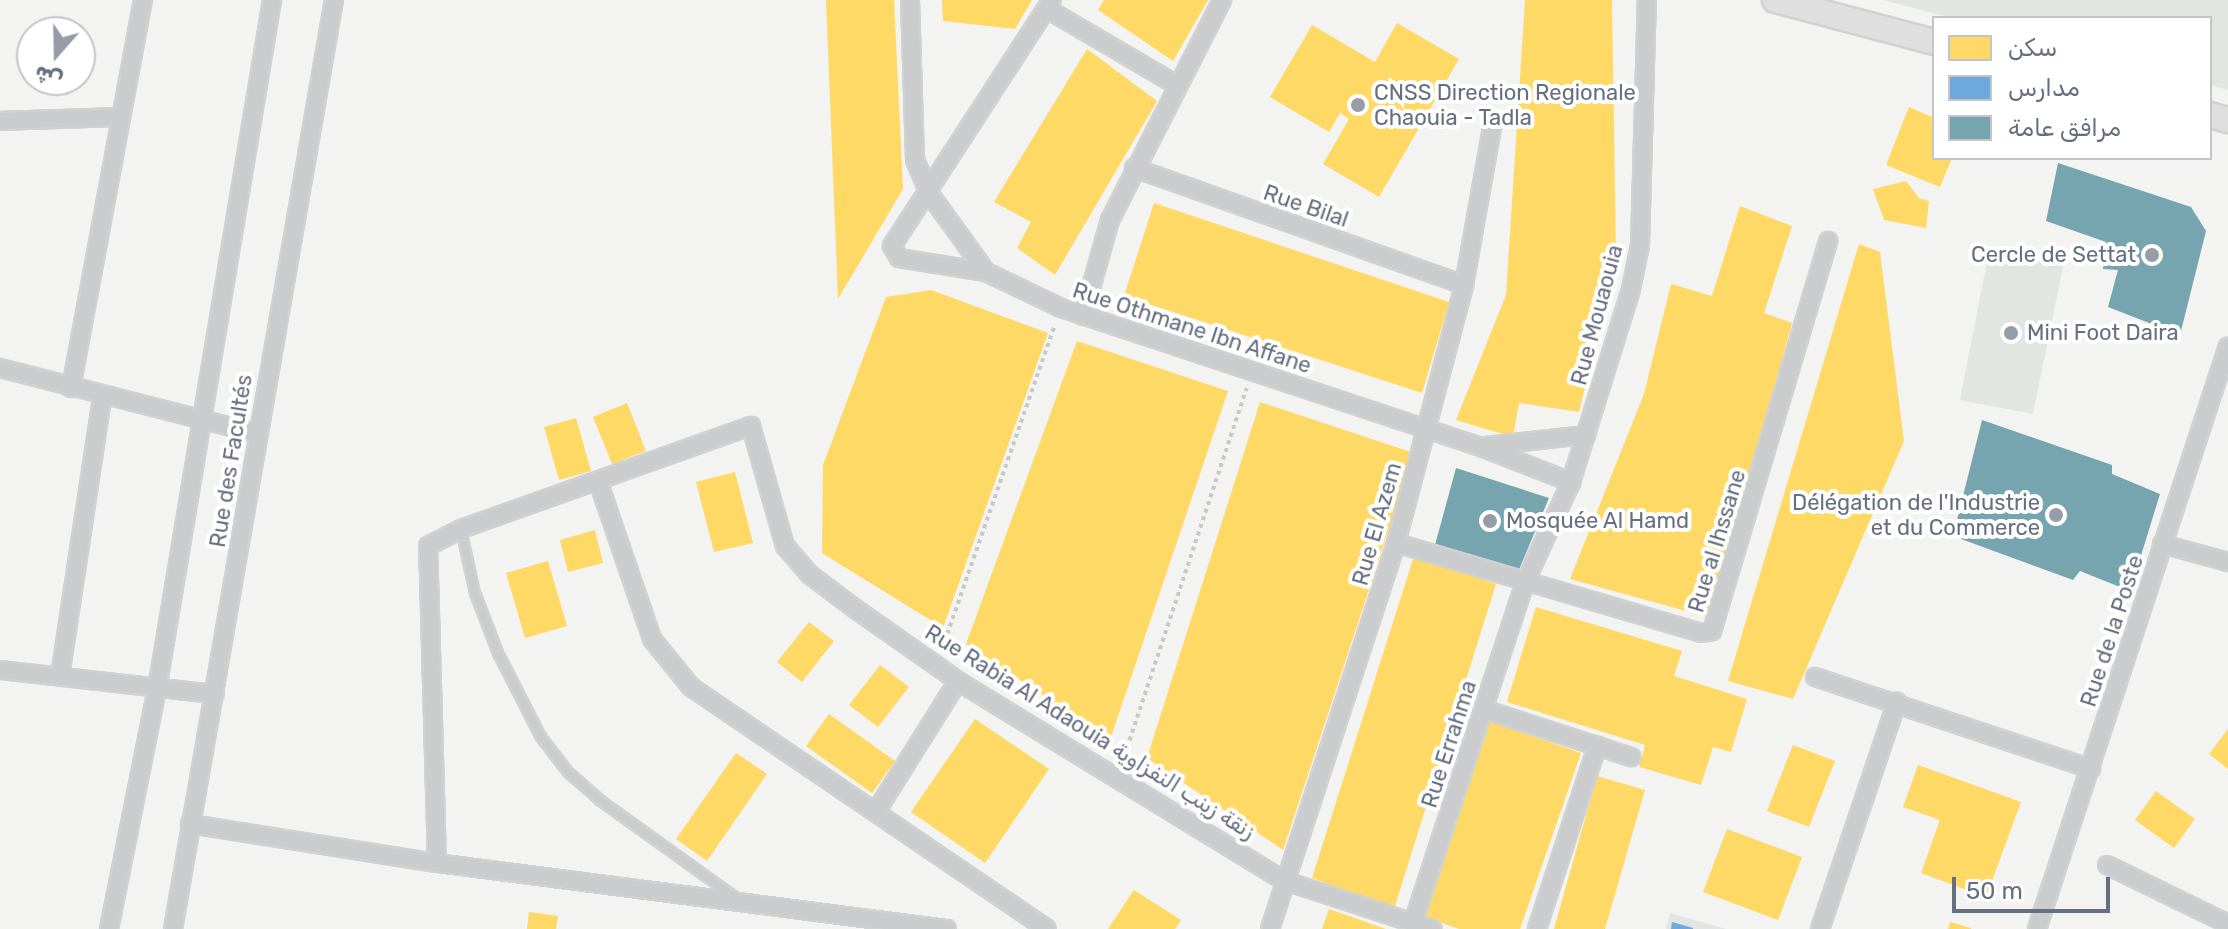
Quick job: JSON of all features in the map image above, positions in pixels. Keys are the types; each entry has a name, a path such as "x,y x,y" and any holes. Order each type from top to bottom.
{"street":[{"path":"71,388 143,0"},
{"path":"109,929 157,689 272,0"},
{"name":"Rue des Facultés","path":"173,929 334,0"},
{"name":"Rue Othmane Ibn Affane","path":"910,0 915,160 929,193 986,272 1083,316 1481,447 1571,482"},
{"path":"1083,316 1110,220 1175,84 1222,0"},
{"name":"Rue Mouaouia","path":"1526,580 1571,482 1640,245 1647,0"},
{"path":"1775,0 1932,41"},
{"path":"986,272 892,253 901,230 929,193 1050,4 1175,84"},
{"path":"0,121 120,117"},
{"name":"Rue El Azem","path":"1270,929 1396,543 1464,285 1493,122"},
{"name":"Rue Bilal","path":"1134,168 1464,285"},
{"name":"Rue al Ihssane","path":"1396,543 1702,633 1712,631 1828,241"},
{"name":"Rue de la Poste","path":"2037,929 2228,346"},
{"path":"0,368 102,397 258,434"},
{"path":"60,676 102,397"},
{"name":"Rue Rabia Al Adaouia زنقة زينب النفزاوية","path":"598,481 751,426 785,546 809,574 958,681 1285,881 1432,929"},
{"name":"Rue Othmane Ibn Affane","path":"1481,447 1586,435"},
{"path":"437,863 428,546 437,538 598,481 652,639 691,687 877,810 1047,929"},
{"path":"2162,544 2228,562"},
{"name":"Rue Errahma","path":"1413,923 1526,580"},
{"path":"0,670 215,694"},
{"path":"1815,677 2091,769"},
{"path":"877,810 958,681"},
{"path":"1820,929 1897,702"},
{"path":"1483,709 1631,757"},
{"path":"1537,929 1597,746"},
{"path":"190,824 437,863 737,898 858,923 947,929"},
{"path":"2107,865 2228,924"}],"lane":[{"path":"461,529 475,593 498,653 541,737 568,772 601,801 737,898"}],"path":[{"path":"937,663 1061,308"},
{"path":"1118,777 1253,371"}],"shaded area":[{"path":"1883,0 2228,0 2228,90 2212,86 2212,16 1944,16"},
{"name":"Mini Foot Daira","path":"1989,251 2063,266 2033,414 1960,400"},
{"path":"1670,913 1726,929 1666,929"}],"building: سكن":[{"path":"826,0 894,0 903,189 838,299"},
{"path":"942,0 1032,0 1015,29 943,21"},
{"path":"1104,0 1208,0 1173,61 1098,10"},
{"path":"1525,0 1612,0 1616,256 1579,412 1519,403 1513,437 1456,420 1506,295"},
{"name":"CNSS Direction Regionale Chaouia - Tadla","path":"1397,23 1459,59 1379,197 1323,164 1349,119 1340,113 1329,132 1270,97 1312,25 1375,62"},
{"path":"1087,49 1157,101 1055,275 1017,248 1031,222 994,202"},
{"path":"1909,107 1932,117 1932,160 1951,160 1940,187 1886,165"},
{"path":"1906,181 1919,198 1929,201 1926,228 1884,220 1873,189"},
{"path":"1154,203 1449,302 1422,393 1124,296"},
{"path":"1740,206 1792,226 1764,313 1792,323 1711,618 1570,579 1644,394 1671,284 1712,296"},
{"path":"1859,244 1880,252 1904,441 1793,699 1728,681"},
{"path":"931,290 1048,333 943,628 822,553 823,465 886,297"},
{"path":"1077,341 1228,391 1110,740 966,644"},
{"path":"1260,402 1414,453 1283,850 1147,758"},
{"path":"627,403 646,451 612,464 593,417"},
{"path":"576,418 591,471 559,480 544,427"},
{"path":"735,472 753,543 714,552 696,482"},
{"path":"595,530 603,563 568,572 560,540"},
{"path":"1414,556 1496,584 1394,909 1312,878"},
{"path":"548,561 567,626 525,638 506,573"},
{"path":"1536,607 1682,651 1674,676 1747,699 1731,752 1713,747 1701,785 1639,767 1645,745 1507,702"},
{"path":"809,622 834,641 802,682 777,662"},
{"path":"880,665 909,687 878,727 849,705"},
{"path":"829,714 895,761 872,793 806,746"},
{"path":"975,719 1049,769 985,863 911,812"},
{"path":"1487,720 1581,753 1520,929 1459,929 1420,915"},
{"path":"2228,729 2228,769 2209,754"},
{"path":"1793,745 1835,761 1809,827 1767,811"},
{"path":"736,753 767,774 707,861 676,839"},
{"path":"1918,765 2021,802 1986,897 1921,873 1940,820 1903,807"},
{"path":"1597,776 1645,790 1605,929 1554,929"},
{"path":"2156,791 2195,819 2174,848 2135,820"},
{"path":"1727,829 1802,857 1778,920 1703,892"},
{"path":"1134,890 1181,920 1175,929 1108,929"},
{"path":"1329,909 1386,929 1322,929"},
{"path":"529,912 558,916 556,929 527,929"},
{"path":"1950,922 1971,928 1971,929 1948,929"}],"building: مدارس":[{"path":"1672,922 1693,928 1693,929 1671,929"}],"building: مرافق عامة":[{"name":"Cercle de Settat","path":"2058,163 2191,207 2206,231 2180,335 2108,307 2118,270 2103,269 2106,242 2046,221"},
{"name":"Délégation de l'Industrie et du Commerce","path":"1982,420 2112,465 2112,474 2160,494 2130,591 2080,571 2073,580 1953,536"},
{"name":"Mosquée Al Hamd","path":"1456,468 1549,498 1518,572 1435,545"}],"place":[{"name":"CNSS Direction Regionale Chaouia - Tadla","path":"1358,105"},
{"name":"Cercle de Settat","path":"2152,255"},
{"name":"Mini Foot Daira","path":"2011,333"},
{"name":"Délégation de l'Industrie et du Commerce","path":"2056,515"},
{"name":"Mosquée Al Hamd","path":"1490,521"}]}
